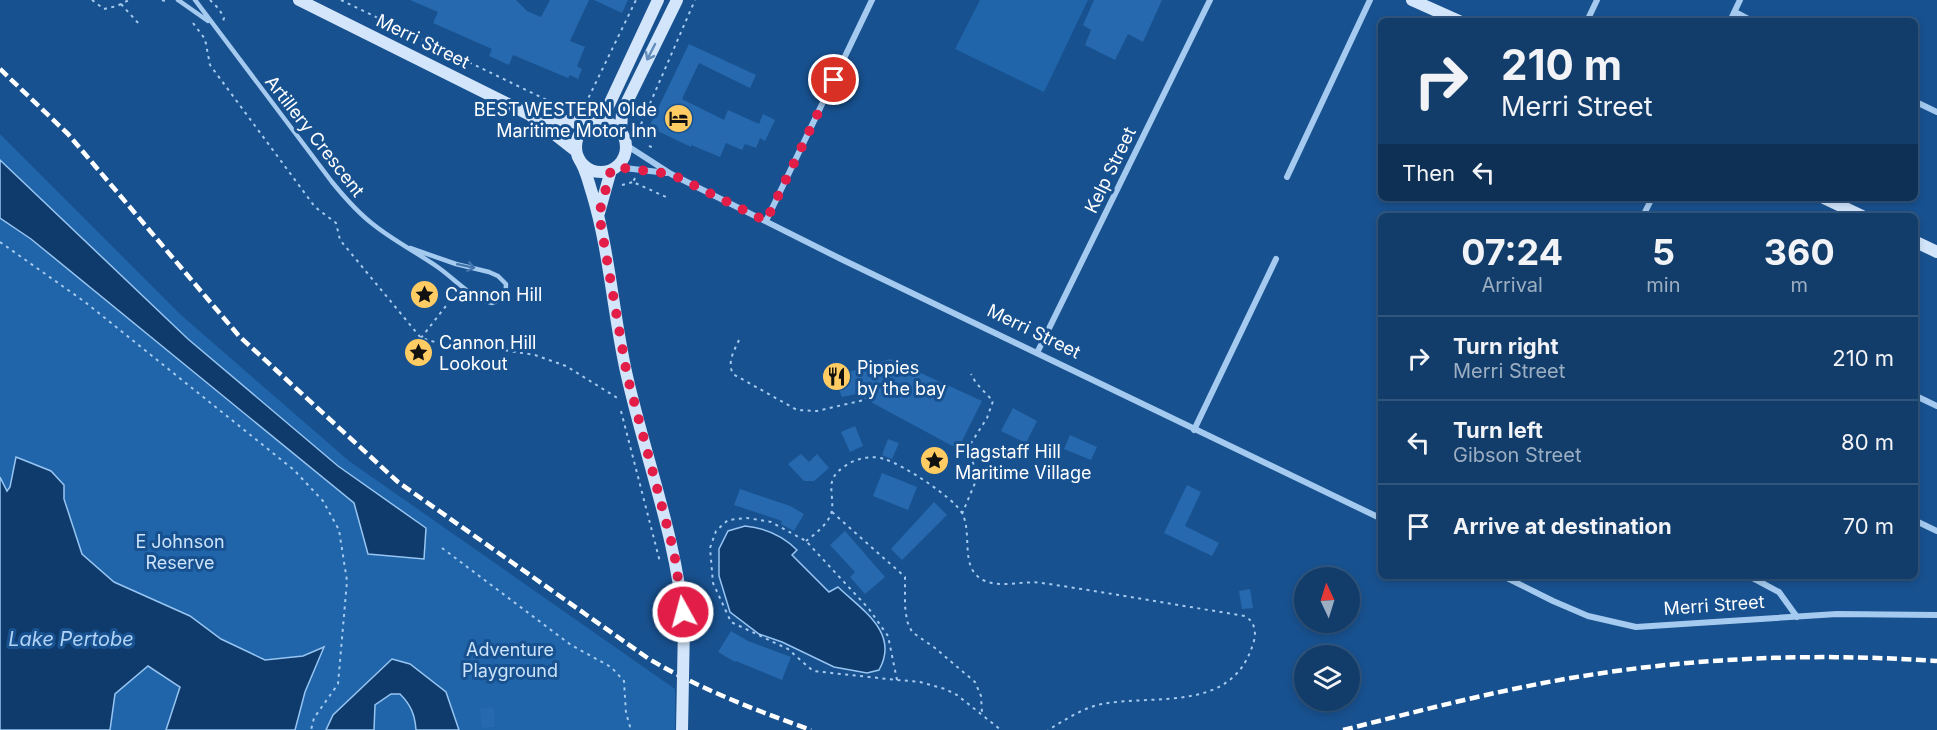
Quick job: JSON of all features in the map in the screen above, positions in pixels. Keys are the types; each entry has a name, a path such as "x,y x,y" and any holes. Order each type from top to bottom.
{"street":[{"name":"Merri Street","path":"299,0 530,114 578,155"},
{"path":"658,0 612,100 593,124 578,136 576,144 599,214 627,375 674,552 684,625 682,730"},
{"path":"766,221 872,0"},
{"name":"Kelp Street","path":"1037,353 1210,0"},
{"path":"1287,177 1370,0"},
{"path":"1412,0 1452,18"},
{"path":"1588,18 1597,0"},
{"path":"1732,18 1740,0"},
{"path":"578,155 590,170 605,172 622,161 626,145 621,132 622,112 675,1"},
{"path":"1735,12 1746,18"},
{"path":"1918,103 1937,112"},
{"name":"Merri Street","path":"530,114 593,124"},
{"path":"593,124 610,124 621,132"},
{"name":"Merri Street","path":"626,145 671,174 841,259 1378,517"},
{"name":"Merri Street","path":"614,168 671,174"},
{"path":"599,214 614,168"},
{"path":"1830,201 1856,213"},
{"path":"1918,243 1937,252"},
{"path":"1194,430 1276,259"},
{"path":"1918,397 1937,406"},
{"path":"1918,522 1937,531"},
{"name":"Merri Street","path":"1509,579 1588,616 1636,627 1838,614 1937,615"},
{"path":"1755,579 1779,592 1797,617"}],"lane":[{"name":"Artillery Crescent","path":"178,0 212,25"},
{"name":"Artillery Crescent","path":"195,0 357,211 374,226 410,248 479,298 492,303 506,294 506,284 498,276 410,248"},
{"path":"203,0 203,6 212,25"}],"path":[{"path":"92,0 104,9 129,0"},
{"path":"162,0 173,5"},
{"path":"341,0 565,109"},
{"path":"581,114 636,0"},
{"path":"654,148 634,139 695,0"},
{"path":"121,4 139,24"},
{"path":"188,16 205,39 210,65 315,207 336,223 340,240 421,338 462,350 503,350 535,355 566,366 619,399"},
{"path":"644,157 650,146"},
{"path":"639,170 633,182 666,197"},
{"path":"0,242 85,302 285,463 323,501 339,530 347,581 338,684 314,718 311,730"},
{"path":"421,338 461,286"},
{"path":"739,340 731,361 731,370 734,374 797,410 817,411 864,400"},
{"path":"962,513 975,483 976,472 968,447 987,418 993,401 976,383 971,374"},
{"path":"620,409 662,567"},
{"path":"806,541 821,528 832,512 831,483 836,474 856,460 876,457 885,459 943,494 956,505 962,513 967,531 969,559 973,571 980,579 991,583 1040,582 1245,616 1254,625 1253,644 1239,671 1226,684 1209,693 1180,698 1103,704 1081,711 1048,730"},
{"path":"832,512 904,577 904,606 912,632 975,682 981,696 982,715"},
{"path":"897,680 888,636 869,609 806,541 771,522 747,518 728,520 716,531 710,548 713,583 731,622 788,649 813,671 897,680 920,682 957,695 982,715"},
{"path":"442,549 571,645 611,667 624,681 626,713 631,730"},
{"path":"982,715 978,713 1001,730"}],"green space":[{"path":"980,0 1088,0 1044,92 955,49"},
{"name":"E Johnson Reserve","path":"0,134 181,315 349,461 675,689 675,730 0,730"}],"water":[{"path":"0,160 188,339 338,466 426,528 424,559 368,554 354,503 31,239 0,218"},
{"name":"Lake Pertobe","path":"16,457 51,471 64,485 64,499 82,554 114,582 190,616 221,639 265,660 303,656 324,647 305,692 295,730 166,730 180,687 148,666 115,694 110,730 0,730 0,477 7,491 10,487"},
{"path":"745,526 760,528 786,540 797,550 792,555 829,592 838,587 867,614 882,634 885,645 884,657 879,670 867,673 834,667 782,642 759,634 730,612 719,576 719,549 728,531"},
{"path":"392,659 410,664 446,692 459,730 416,730 410,706 400,694 391,694 375,705 374,730 326,730 333,715"}],"building":[{"path":"410,0 516,0 527,11 541,17 550,0 589,0 570,41 585,47 577,66 582,69 578,79 570,75 568,78 513,55 509,65 489,56 492,49 433,23 438,12"},
{"path":"594,0 628,0 622,13"},
{"path":"1094,0 1162,0 1143,42 1128,34 1115,60 1085,45 1091,30 1083,25"},
{"path":"689,44 756,75 750,88 699,63 682,99 724,120 728,110 759,124 763,114 775,120 765,141 760,138 756,148 745,144 742,150 726,143 720,157 691,145 691,147 649,127"},
{"path":"890,359 982,401 958,449 856,394 842,397 834,377"},
{"path":"1013,408 1037,421 1026,443 1001,431"},
{"path":"855,426 863,446 850,452 841,432"},
{"path":"1070,435 1097,447 1091,460 1064,449"},
{"path":"888,439 899,443 892,459 882,455"},
{"path":"801,454 809,462 817,454 829,468 814,481 804,481 788,464"},
{"path":"882,473 917,487 908,510 873,496"},
{"path":"1187,485 1201,492 1185,526 1219,543 1212,556 1164,533"},
{"path":"740,489 790,506 804,514 794,531 781,524 782,521 734,505"},
{"path":"934,502 947,515 902,560 891,549"},
{"path":"845,531 885,577 865,594 850,577 855,572 830,545"},
{"path":"1250,589 1253,608 1242,609 1239,591"},
{"path":"731,631 748,641 791,657 782,680 735,662 718,652"},
{"path":"494,707 495,727 482,728 480,708"}],"railway":[{"path":"0,69 68,134 239,336 398,482 649,659 728,698 811,730"},
{"path":"1343,730 1523,687 1627,670 1760,658 1848,657 1937,661"}],"place":[{"name":"BEST WESTERN Olde Maritime Motor Inn","path":"678,119"},
{"name":"Cannon Hill","path":"424,294"},
{"name":"Cannon Hill Lookout","path":"418,352"},
{"name":"Pippies by the bay","path":"836,377"},
{"name":"Flagstaff Hill Maritime Village","path":"934,461"}],"route":[{"path":"683,612 674,552 622,352 599,214 611,170 616,167 671,174 766,221 834,80"}],"park label":[{"name":"Adventure Playground","path":"510,659"}]}
